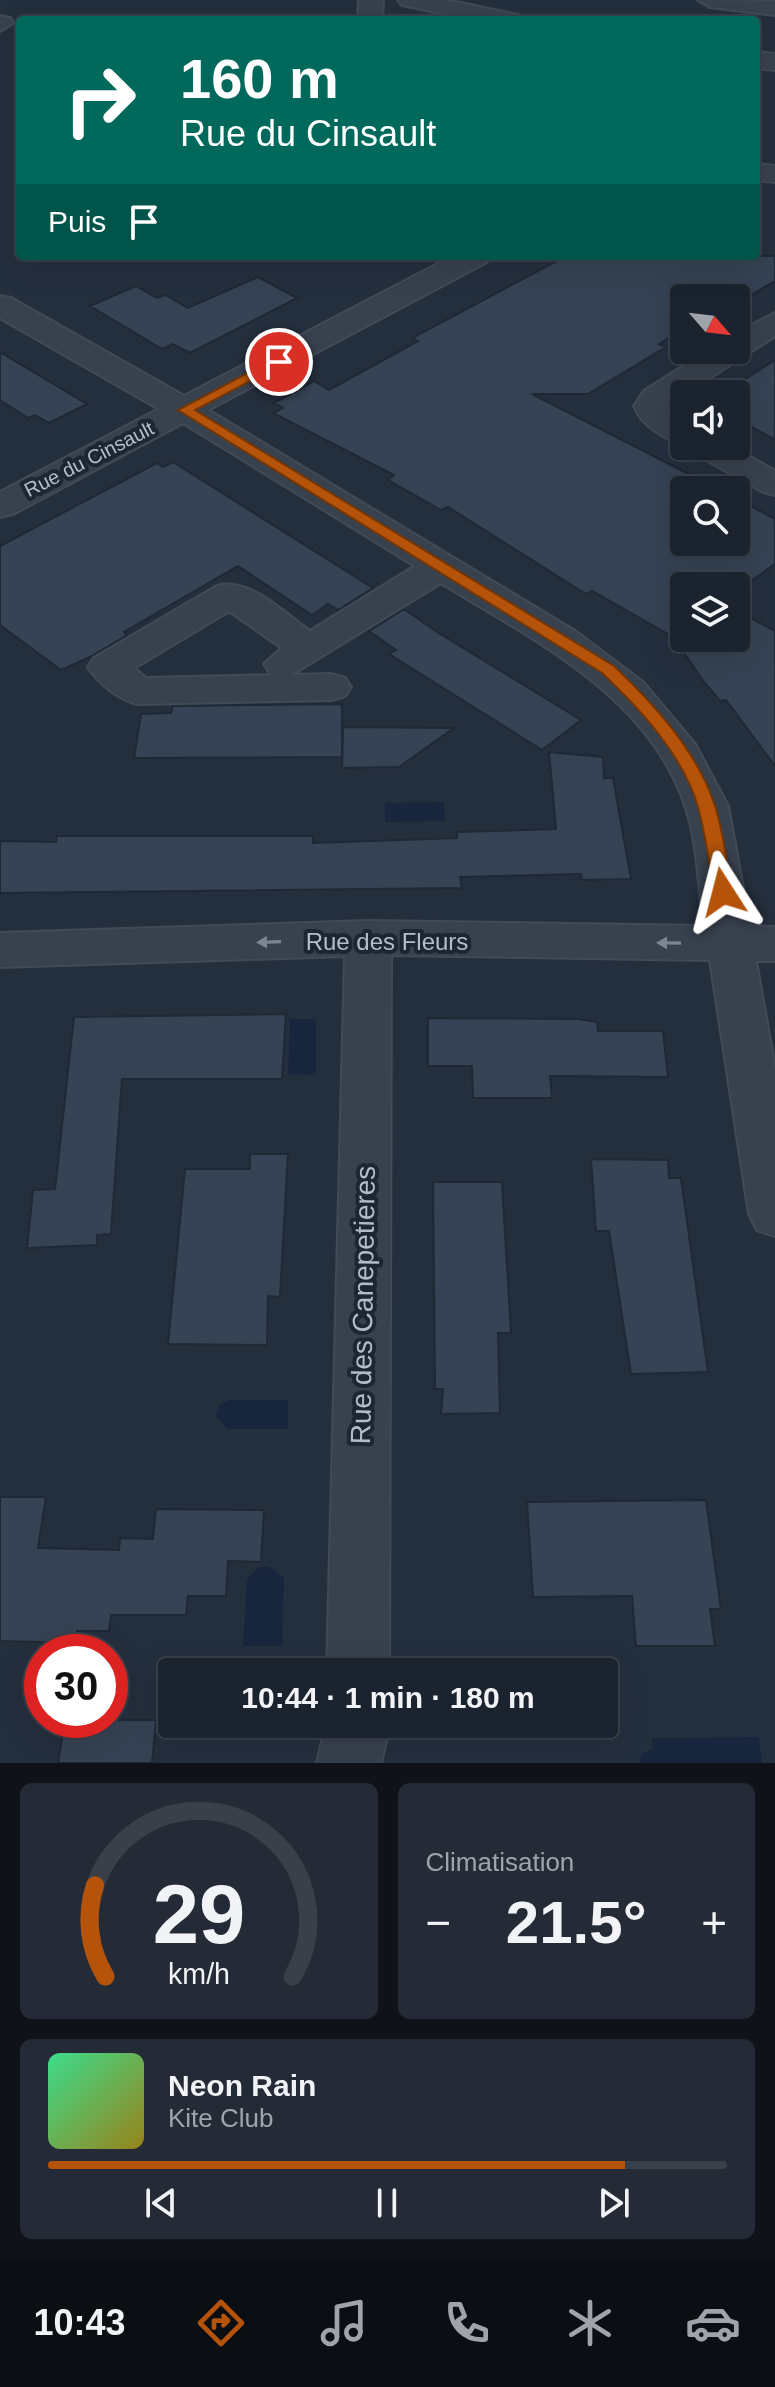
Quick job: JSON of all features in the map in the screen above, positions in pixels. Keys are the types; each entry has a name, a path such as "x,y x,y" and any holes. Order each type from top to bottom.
{"street":[{"path":"410,0 489,16"},
{"path":"710,0 775,8"},
{"name":"Rue du Cinsault","path":"0,506 468,260"},
{"path":"0,305 185,410 438,568 608,669 637,697 690,767 707,806 721,874 728,944 775,1214"},
{"path":"750,338 775,322"},
{"path":"684,380 709,364"},
{"path":"670,389 656,398 651,406 654,414 670,425"},
{"path":"731,460 775,485"},
{"path":"248,686 438,568"},
{"path":"309,648 230,594 108,667 137,691 248,686 331,687"},
{"name":"Rue des Fleurs","path":"0,950 368,938 775,944"},
{"name":"Rue des Canepetieres","path":"358,1658 368,938"},
{"path":"349,1763 355,1738"}],"water":[{"path":"444,802 445,821 385,822 385,803"},
{"path":"290,1019 316,1019 316,1075 288,1074"},
{"path":"229,1400 288,1400 288,1429 227,1429 216,1416 219,1405"},
{"path":"268,1566 284,1578 282,1646 243,1646 247,1579 258,1568"},
{"path":"759,1737 762,1763 639,1763 641,1754 652,1749 652,1738"}],"building":[{"path":"760,256 775,256 775,281 750,296 750,284 670,284 670,337 659,344 666,347 588,394 532,394 693,476 670,476 670,556 750,556 750,506 775,519 775,564 750,582 750,572 670,572 670,635 592,591 586,594 448,507 441,510 388,480 394,475 273,413 283,408 274,403 314,381 329,390 418,341 412,338 558,260 760,260"},
{"path":"258,277 297,298 190,353 173,344 162,349 90,306 136,286 157,298 165,295 188,308"},
{"path":"0,352 87,404 49,423 35,415 28,418 0,400"},
{"path":"775,360 775,440 750,426 750,380 744,380"},
{"path":"173,462 373,588 338,610 328,604 312,615 238,566 124,632 127,635 92,656 61,670 0,625 0,546 157,463 163,467"},
{"path":"404,609 581,720 542,750 389,654 396,650 369,631"},
{"path":"750,618 775,631 775,766 726,700 720,701 683,652 750,652"},
{"path":"342,704 342,757 134,758 141,714 171,713 173,706"},
{"path":"343,727 454,728 399,767 342,768"},
{"path":"549,752 603,757 604,778 613,778 631,879 582,880 581,874 460,877 462,888 0,893 0,841 56,842 57,836 313,836 313,843 457,838 457,832 556,829"},
{"path":"286,1014 282,1079 122,1079 111,1234 97,1235 97,1245 27,1248 33,1190 55,1189 74,1017"},
{"path":"428,1018 578,1019 597,1022 598,1031 663,1031 668,1077 550,1076 552,1098 473,1098 472,1066 428,1066"},
{"path":"250,1154 288,1154 280,1297 268,1296 267,1345 168,1344 185,1169 250,1169"},
{"path":"591,1159 668,1160 669,1178 681,1178 708,1372 631,1374 609,1231 596,1231"},
{"path":"433,1182 502,1182 511,1333 498,1333 500,1413 441,1414 443,1389 435,1389"},
{"path":"0,1497 46,1497 38,1548 119,1550 120,1538 153,1539 156,1509 264,1510 261,1562 228,1561 226,1596 188,1596 186,1615 111,1615 109,1631 24,1634 24,1642 0,1641"},
{"path":"706,1500 721,1609 710,1609 715,1646 636,1646 632,1596 533,1597 527,1502"},
{"path":"128,1720 156,1720 152,1763 58,1763 62,1738 128,1738"}],"route":[{"path":"279,362 185,410 438,568 608,669 637,697 690,767 707,806 723,892"}]}
